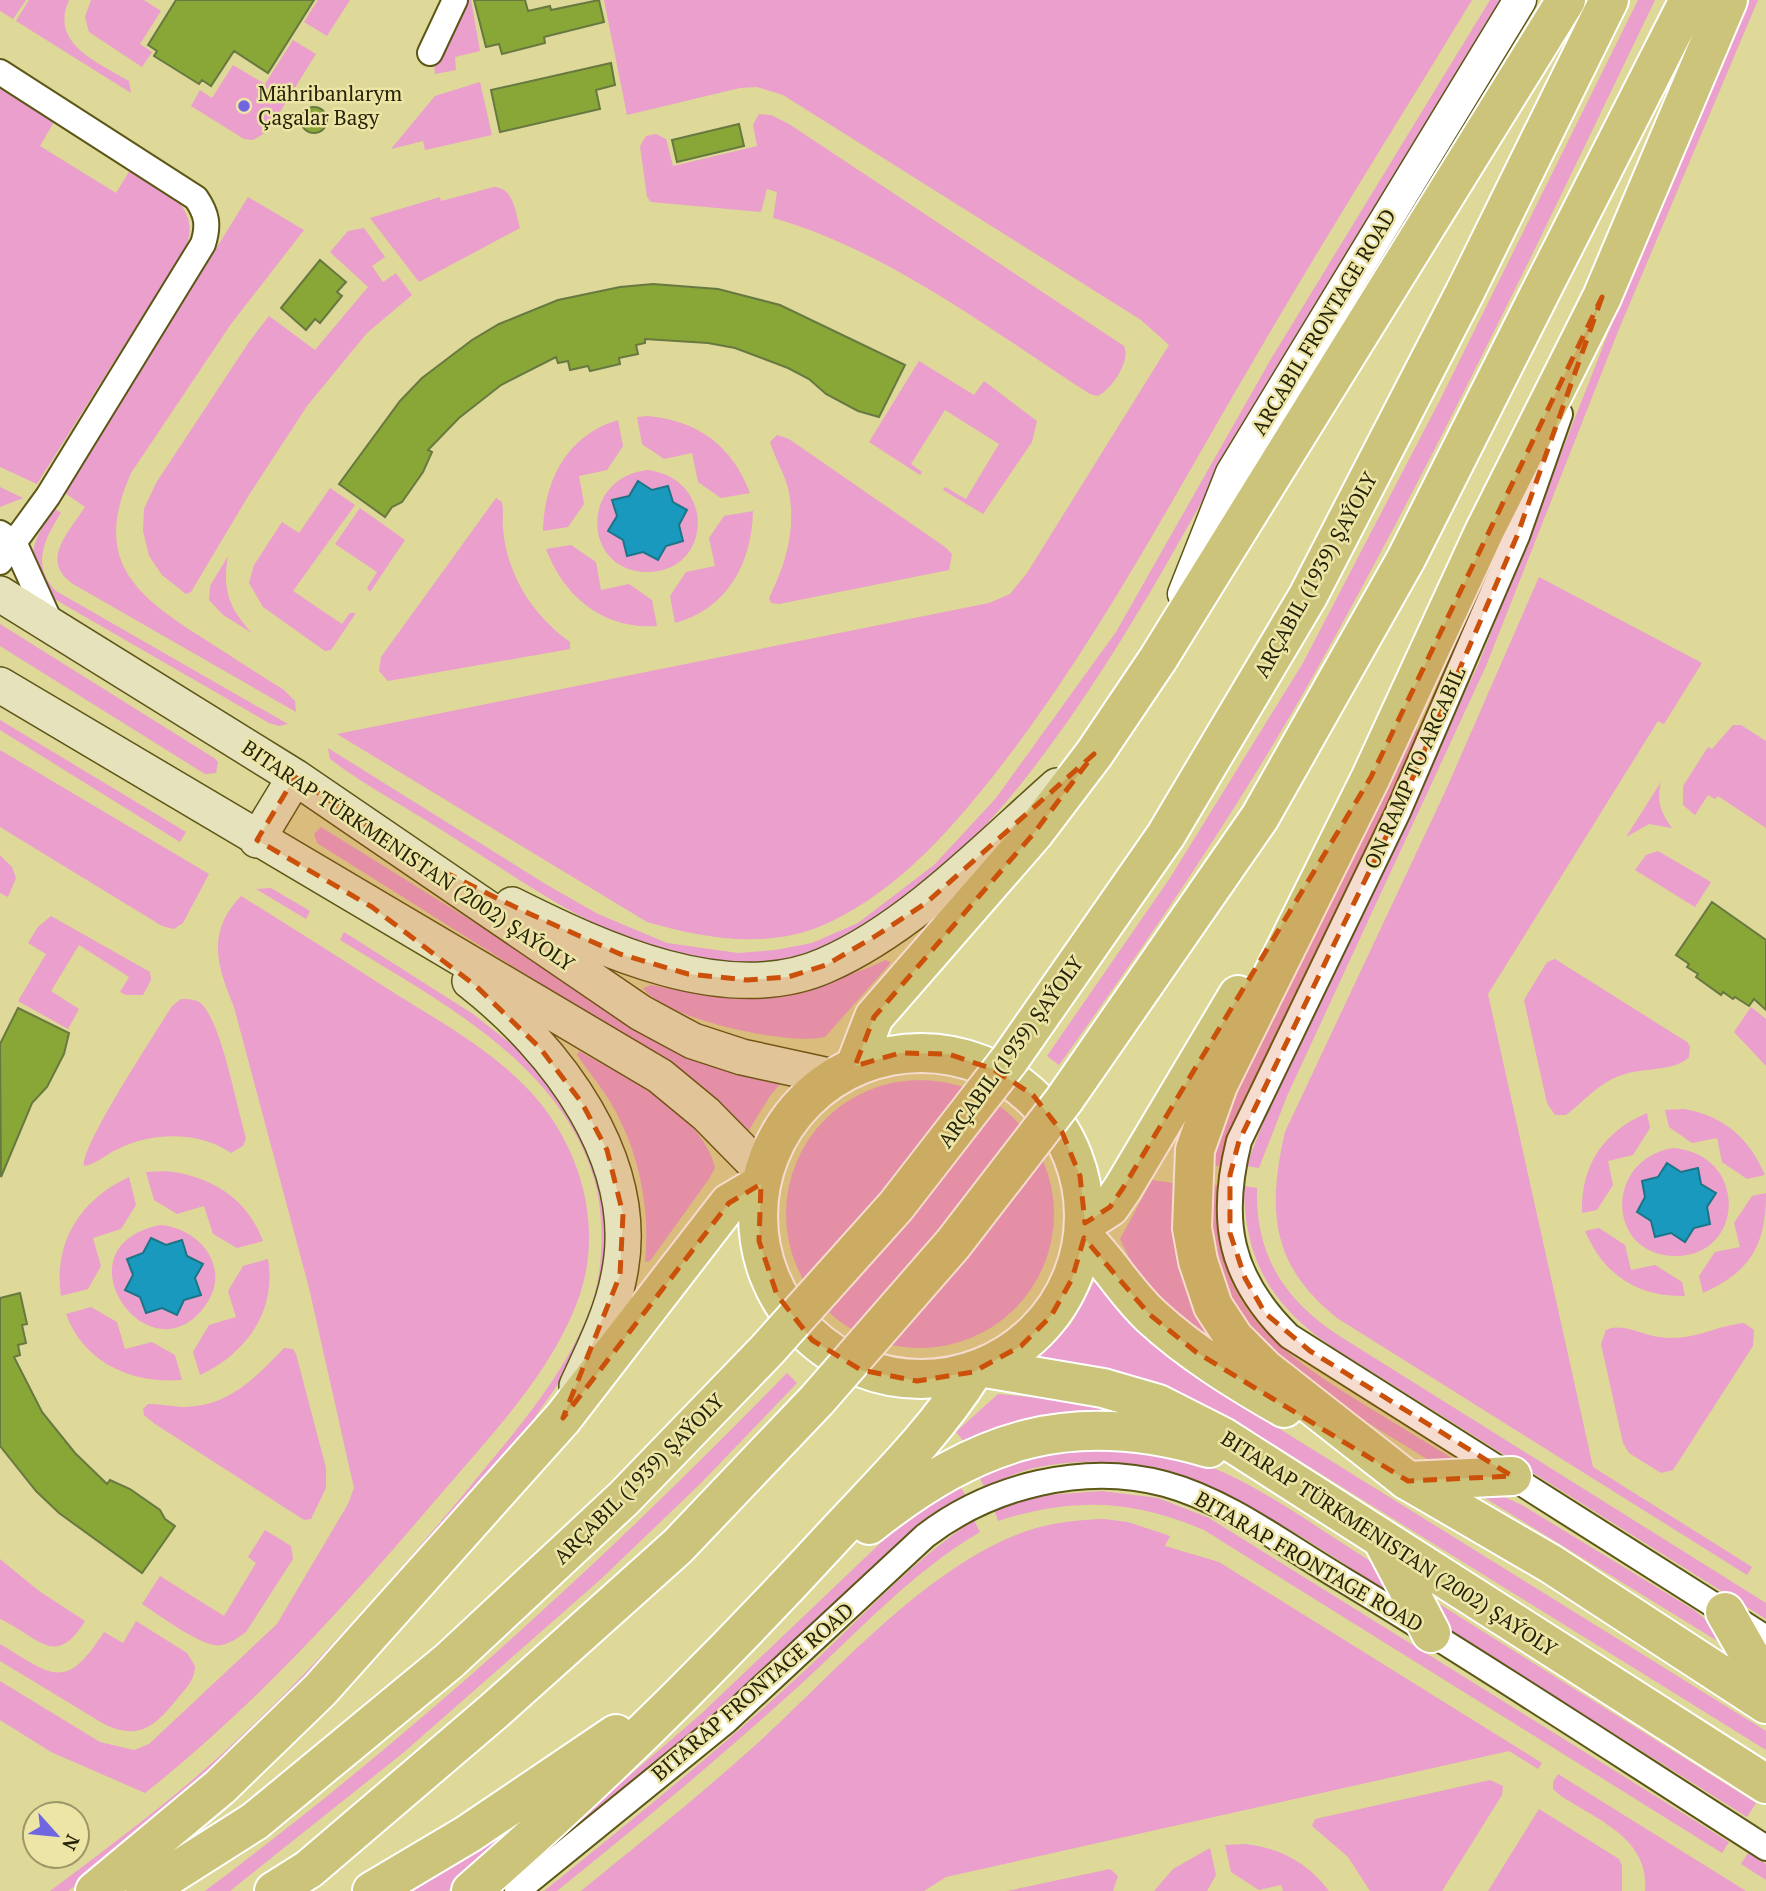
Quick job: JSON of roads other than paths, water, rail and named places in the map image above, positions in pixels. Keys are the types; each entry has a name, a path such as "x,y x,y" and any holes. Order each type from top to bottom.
{"main road":[{"path":"844,1072 874,1017 1034,833 1094,754 1158,659 1566,0"},
{"name":"ARÇABIL (1939) ŞAÝOLY","path":"145,1891 255,1821 449,1661 624,1498 767,1350 896,1206 1010,1059 1166,835 1308,596 1465,292 1609,0"},
{"path":"274,1891 309,1869 494,1711 678,1546 817,1400 953,1244 1064,1100 1260,817 1406,559 1689,0"},
{"path":"1513,1476 1408,1481 1265,1369 1234,1338 1213,1306 1192,1228 1195,1150 1218,1085 1371,777 1484,532 1602,297 1728,0"},
{"name":"BITARAP TÜRKMENISTAN (2002) ŞAÝOLY","path":"0,594 295,776 641,1013 693,1041 742,1057 844,1072"},
{"path":"1,686 257,840 660,1076 706,1114 762,1179"},
{"path":"408,854 620,954 688,974 747,980 788,977 826,965 926,903 1094,754"},
{"path":"257,840 295,776"},
{"path":"1084,1231 1110,1207 1123,1188 1371,777"},
{"path":"372,907 476,986 540,1048 582,1103 607,1150 623,1214 620,1275 603,1328 563,1418"},
{"path":"900,1053 948,1054 993,1069 1032,1095 1062,1132 1080,1176 1084,1231 1072,1279 1051,1316 1021,1346 979,1370 917,1381 861,1370 812,1340 777,1295 759,1241 762,1179 774,1144 790,1118 810,1096 844,1072 900,1053"},
{"path":"95,1891 220,1787 320,1690 563,1418 729,1203 762,1179"},
{"path":"1084,1231 1149,1314 1196,1352 1248,1388 1551,1564 1766,1704"},
{"path":"471,1891 568,1807 779,1595 948,1412 979,1370"},
{"name":"BITARAP TÜRKMENISTAN (2002) ŞAÝOLY","path":"979,1370 1103,1388 1158,1404 1223,1437 1766,1784"},
{"path":"779,1595 902,1498 961,1461 1012,1443 1050,1435 1117,1429 1162,1434 1213,1449 1323,1503"},
{"path":"1383,1541 1431,1633"},
{"path":"1726,1612 1766,1684"},
{"path":"372,1891 480,1826 703,1672"}],"street":[{"path":"430,53 455,0"},
{"name":"ARCABIL FRONTAGE ROAD","path":"1158,659 1232,473 1520,0"},
{"path":"0,72 196,198 205,212 208,229 204,244 48,496 5,546 52,627"},
{"name":"ON RAMP TO ARCABIL","path":"1513,1476 1289,1336 1265,1313 1245,1278 1230,1233 1230,1175 1239,1141 1398,812 1517,536 1602,297"},
{"path":"1513,1476 1766,1638"},
{"name":"BITARAP FRONTAGE ROAD","path":"517,1891 725,1722 925,1536 962,1510 1040,1483 1079,1478 1127,1478 1164,1484 1197,1495 1431,1633 1766,1848"}],"water":[{"path":"638,481 652,490 668,486 673,502 687,510 679,525 683,541 666,546 658,560 643,552 627,556 623,540 608,531 617,516 612,500 629,496"},
{"path":"1667,1163 1681,1172 1698,1168 1701,1184 1716,1193 1707,1207 1710,1224 1694,1228 1685,1242 1671,1233 1655,1237 1651,1221 1637,1212 1645,1197 1642,1181 1658,1177"},
{"path":"151,1238 166,1245 182,1240 187,1256 203,1264 195,1278 201,1295 184,1300 177,1315 162,1308 146,1313 140,1297 125,1290 133,1275 127,1259 143,1253"}],"place":[{"name":"Mähribanlarym Çagalar Bagy","path":"244,106"}]}
